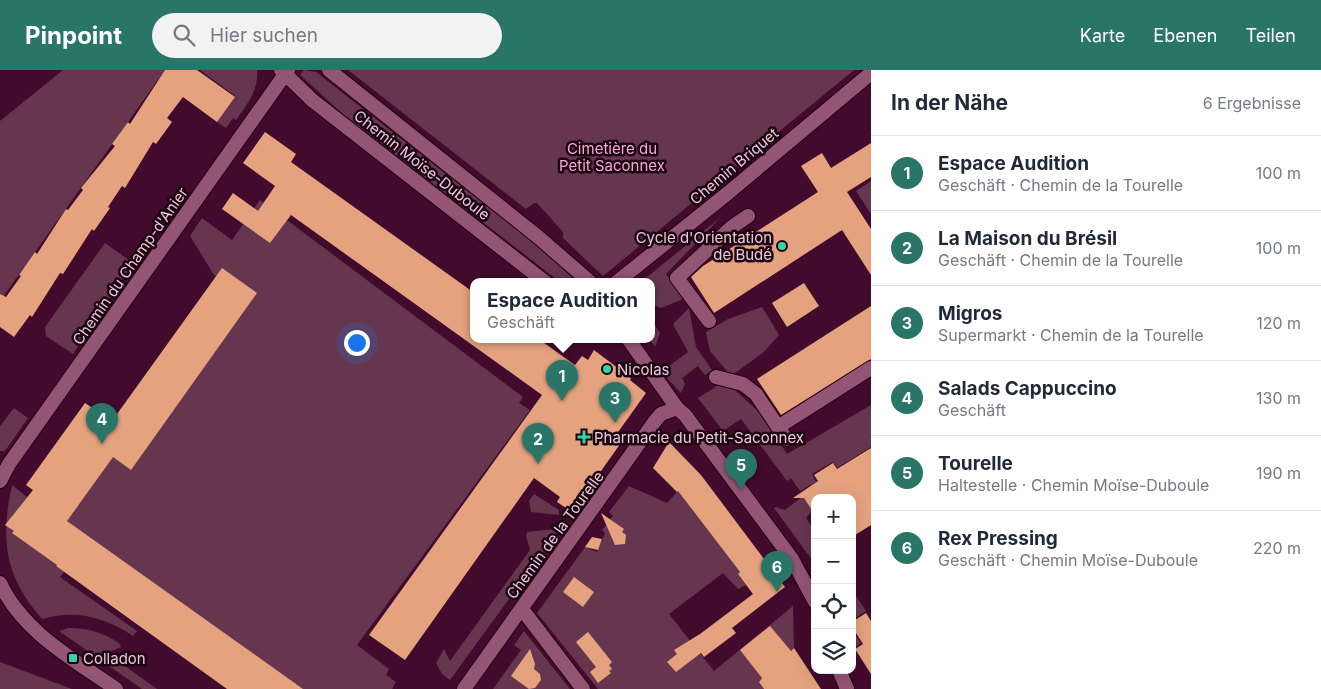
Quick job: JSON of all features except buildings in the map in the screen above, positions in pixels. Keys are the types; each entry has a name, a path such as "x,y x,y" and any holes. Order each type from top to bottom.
{"street":[{"name":"Chemin Moïse-Duboule","path":"329,70 564,258 586,278"},
{"name":"Chemin Moïse-Duboule","path":"285,71 312,100 540,278"},
{"name":"Chemin du Champ-d'Anier","path":"0,480 9,464 285,71"},
{"name":"Chemin Briquet","path":"622,278 728,193 871,73"},
{"path":"709,321 678,278 732,227 748,216"},
{"path":"631,343 677,408 700,434 792,559 811,595"},
{"path":"778,427 871,368"},
{"path":"716,377 743,384 756,394 786,439"},
{"name":"Chemin de la Tourelle","path":"464,689 655,421 661,414 677,408"},
{"path":"1,590 27,623 45,639 116,689"},
{"path":"522,609 583,689"},
{"path":"841,674 847,689"}],"green space":[{"path":"63,70 165,70 0,301 0,121"},
{"path":"200,70 257,70 256,84 251,96 236,120 233,118 226,128 217,122 235,96"},
{"path":"304,70 316,72 535,244 573,278 555,278 343,114 300,75"},
{"name":"Cimetière du Petit Saconnex","path":"348,70 854,70 603,276 563,238 563,232 537,203 526,209"},
{"path":"871,181 871,214 856,191"},
{"path":"260,200 523,397 519,403 530,410 357,645 389,669 386,675 396,682 392,689 291,689 75,540 56,566 64,572 60,577 137,631 133,636 112,624 78,615 54,616 42,619 20,588 13,572 6,541 6,525 14,531 63,524 112,456 157,433 253,299 229,281 214,275 190,236 202,218 232,240"},
{"path":"721,217 666,274 683,299 661,308 655,306 655,278 646,278"},
{"path":"105,243 133,263 73,354 46,336 45,327"},
{"path":"762,307 779,335 764,352 731,376 710,351 706,332 728,319"},
{"path":"689,308 696,347 712,370 705,375 698,366 682,378 685,384 681,393 663,374 665,369 688,352 673,324"},
{"path":"655,325 660,333 655,347 652,343 655,343"},
{"path":"725,381 761,414 787,454 871,405 871,447 837,468 833,462 812,474 816,482 800,491 791,478 787,481 741,419 723,431 698,398"},
{"path":"14,408 28,418 5,451 0,451 0,426"},
{"path":"12,485 27,497 6,524 8,505"},
{"path":"629,486 667,503 678,491 740,572 738,574 746,585 738,589 723,573 669,614 714,671 793,606 794,648 759,681 764,689 598,689 537,613 585,547 597,552 605,533 602,530 613,516 609,512"},
{"path":"534,494 559,510 559,515 531,512 529,501"},
{"path":"803,496 811,509 806,518 811,526 811,559 774,508 785,510"},
{"path":"555,529 557,533 450,680 442,674 436,663 444,649 450,661 530,550 526,536 527,532"},
{"path":"856,596 866,611 856,617"},
{"path":"68,628 95,631 119,643 121,647 107,653 157,689 142,689 59,631"},
{"path":"524,631 570,689 493,689 521,650 514,645"},
{"path":"856,636 861,643 856,647"},
{"path":"0,662 72,689 0,689"}],"place":[{"name":"Cycle d'Orientation de Budé","path":"782,246"},
{"name":"Nicolas","path":"607,369"},
{"name":"Espace Audition","path":"562,401"},
{"name":"Migros","path":"615,423"},
{"name":"Pharmacie du Petit-Saconnex","path":"584,437"},
{"name":"Salads Cappuccino","path":"102,444"},
{"name":"La Maison du Brésil","path":"538,464"},
{"name":"Tourelle","path":"741,490"},
{"name":"Rex Pressing","path":"777,592"},
{"name":"Colladon","path":"73,658"}]}
